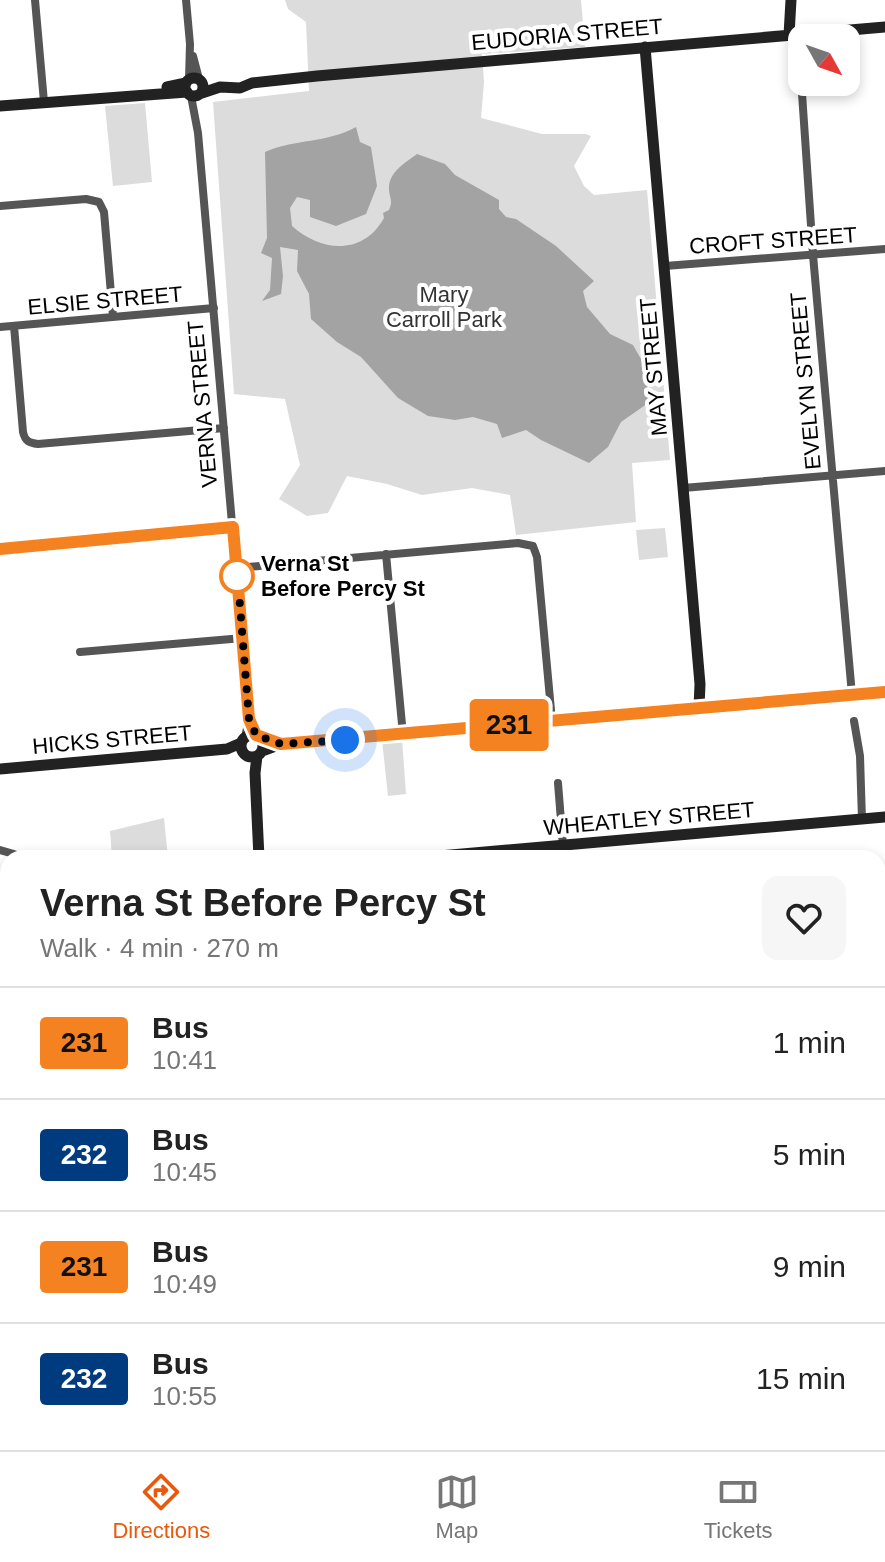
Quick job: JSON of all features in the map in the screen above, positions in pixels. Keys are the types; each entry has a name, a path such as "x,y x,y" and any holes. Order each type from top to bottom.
{"street":[{"path":"35,0 44,102"},
{"name":"VERNA STREET","path":"186,0 255,773 259,850"},
{"name":"EUDORIA STREET","path":"860,29 885,27"},
{"name":"EUDORIA STREET","path":"0,106 124,95 134,89 240,88 252,83 788,35"},
{"name":"MAY STREET","path":"645,47 703,708"},
{"name":"EVELYN STREET","path":"802,96 852,695"},
{"path":"0,206 86,199 99,202 104,212 113,317"},
{"name":"CROFT STREET","path":"665,266 885,249"},
{"name":"ELSIE STREET","path":"0,327 214,308"},
{"path":"14,326 23,432 25,439 31,443 224,428"},
{"path":"683,488 885,471"},
{"path":"0,549 233,527"},
{"path":"237,568 518,543 533,546 537,557 552,721"},
{"path":"386,554 403,735"},
{"path":"80,652 243,638"},
{"path":"251,746 885,692"},
{"path":"854,721 860,756 862,820"},
{"name":"HICKS STREET","path":"0,769 251,746"},
{"path":"558,783 563,846"},
{"name":"WHEATLEY STREET","path":"514,850 885,817"},
{"name":"VERNA STREET","path":"259,844 262,850"}],"green space":[{"name":"Mary Carroll Park","path":"285,0 581,0 585,47 482,54 484,82 481,118 542,134 591,136 574,166 584,186 594,195 647,190 670,460 632,463 636,522 516,535 510,495 472,488 422,495 347,476 328,513 307,516 279,499 300,465 285,399 234,394 213,102 309,91 306,22 288,9"},
{"path":"145,103 152,182 113,186 105,106"},
{"path":"665,528 668,557 639,560 636,530"},
{"path":"402,739 406,794 388,796 382,740"},
{"path":"164,818 167,850 111,850 110,831"}],"shaded area":[{"path":"356,127 360,142 371,147 377,186 366,214 336,226 310,217 310,200 297,197 290,208 292,226 303,235 328,245 341,246 365,239 384,218 383,213 389,210 389,184 394,173 417,154 445,164 455,175 499,200 499,209 506,217 516,219 556,246 594,281 583,291 587,307 610,334 633,345 641,359 651,401 621,422 608,447 589,463 526,430 502,438 497,424 473,417 455,420 428,416 398,398 361,357 337,342 311,319 309,294 297,271 298,250 280,247 281,294 262,301 270,290 272,258 261,253 267,238 265,152 333,136"}],"bus line":[{"name":"231","path":"0,549 233,527 249,719 260,739 281,744 885,692"}],"place":[{"name":"Verna St Before Percy St","path":"237,576"}],"route":[{"path":"237,576 237,568 249,719 256,735 260,739 281,744 345,740"}]}
